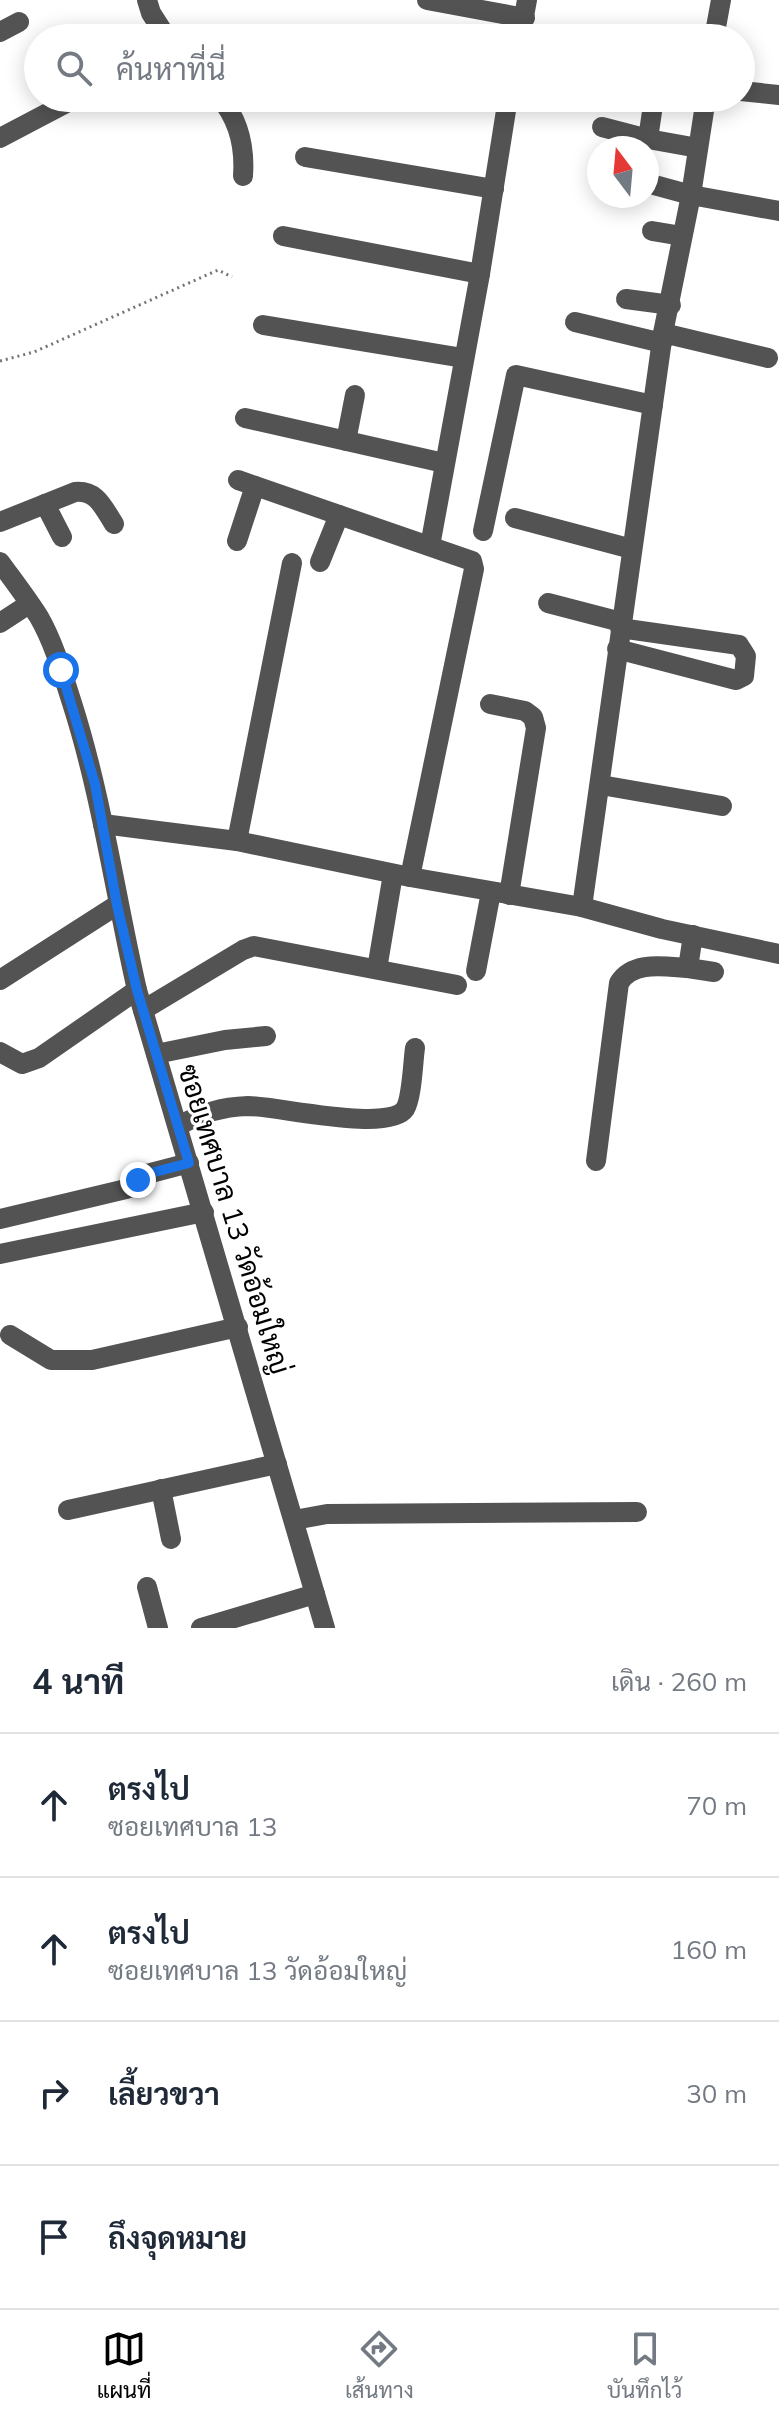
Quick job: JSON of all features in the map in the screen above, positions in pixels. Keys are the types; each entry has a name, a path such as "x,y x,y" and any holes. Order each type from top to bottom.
{"street":[{"path":"147,0 158,24"},
{"path":"427,0 524,19"},
{"path":"717,24 721,0"},
{"path":"0,32 19,22"},
{"path":"755,92 779,95"},
{"path":"0,138 49,112"},
{"path":"230,112 242,141 243,176"},
{"path":"430,546 506,112"},
{"path":"648,136 652,112"},
{"path":"582,907 663,338 704,112"},
{"path":"602,127 636,136"},
{"path":"659,141 698,148"},
{"path":"305,157 494,189"},
{"path":"659,186 779,211"},
{"path":"652,231 682,236"},
{"path":"283,236 480,274"},
{"path":"626,299 671,305"},
{"path":"575,322 768,358"},
{"path":"263,325 463,358"},
{"path":"483,531 516,375 653,405"},
{"path":"346,441 355,395"},
{"path":"245,418 444,463"},
{"path":"237,541 247,483 472,561 474,569 377,969"},
{"path":"0,522 75,492 85,491 97,497 114,524"},
{"path":"45,504 62,537"},
{"path":"320,562 339,515"},
{"path":"515,518 632,549"},
{"name":"ซอยเทศบาล 13 วัดอ้อมใหญ่","path":"0,562 40,619 61,670 91,771 137,990 325,1628"},
{"path":"237,841 292,563"},
{"path":"548,603 619,633 736,680 744,676 746,656 739,645 619,633"},
{"path":"0,623 29,604"},
{"path":"476,971 500,893 536,728 533,717 525,711 490,704"},
{"path":"601,785 722,806"},
{"path":"103,824 237,841 401,875 582,907 779,954"},
{"path":"0,980 117,905"},
{"path":"688,968 693,935"},
{"path":"143,1010 254,946 457,985"},
{"path":"596,1161 619,983 626,975 648,966 714,972"},
{"path":"0,1052 22,1064 39,1058 137,990"},
{"path":"156,1054 225,1040 266,1036"},
{"path":"178,1126 207,1111 251,1106 352,1119 383,1118 399,1113 407,1106 415,1048"},
{"path":"0,1219 126,1189 147,1174 189,1163"},
{"path":"0,1254 204,1212"},
{"path":"10,1335 51,1360 92,1360 238,1327"},
{"path":"68,1510 277,1464"},
{"path":"161,1489 171,1539"},
{"path":"294,1520 327,1514 637,1512"},
{"path":"147,1587 158,1628"},
{"path":"201,1628 315,1594"}],"path":[{"path":"0,361 34,352 218,270 232,277"}],"route":[{"path":"61,670 95,784 117,905 137,990 189,1163 147,1174 138,1180"}]}
